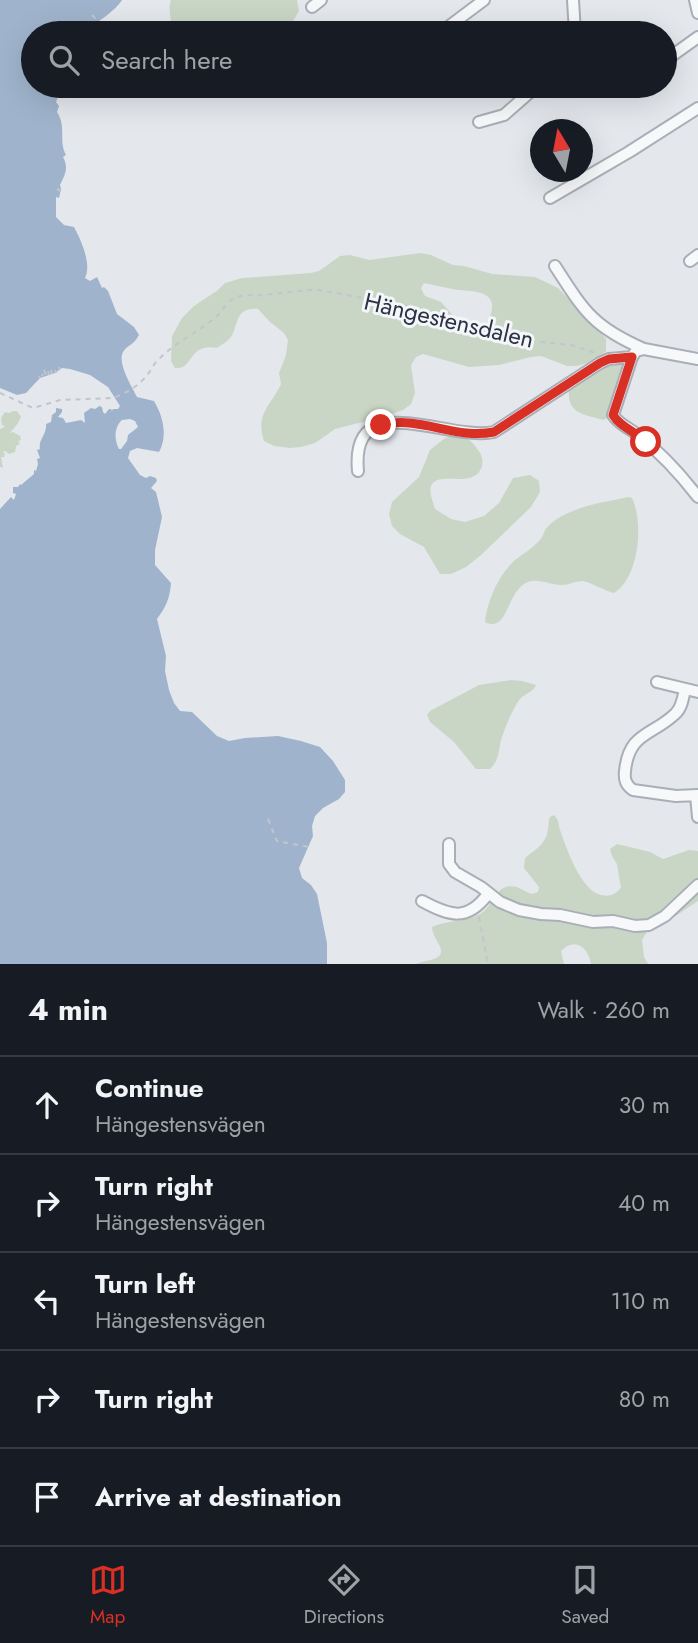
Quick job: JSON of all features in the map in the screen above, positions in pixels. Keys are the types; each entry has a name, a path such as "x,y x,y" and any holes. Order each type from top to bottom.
{"street":[{"path":"456,21 484,0"},
{"path":"573,0 574,21"},
{"path":"695,0 698,13"},
{"path":"677,52 698,37"},
{"path":"479,122 504,115 523,98"},
{"path":"550,198 698,108"},
{"path":"555,266 589,316 606,330 622,340 644,348 698,359"},
{"path":"644,348 636,351 632,357 613,411 614,418 639,436 677,471 698,497"},
{"path":"358,471 360,440 366,431 374,426 398,422 469,433 494,432 600,363 609,359 632,357"},
{"path":"657,682 698,692"},
{"path":"685,689 682,704 674,715 635,742 625,768 625,780 633,790 676,796 697,795 698,817"},
{"path":"449,844 449,863 455,872 500,902 519,909 593,922 649,925 658,921 698,885"},
{"path":"422,901 448,913 463,914 471,911 488,894"}],"path":[{"path":"92,15 98,21"},
{"path":"57,189 61,191"},
{"name":"Hängestensdalen","path":"0,393 33,408 53,400 118,396 140,382 156,361 173,346 207,324 236,297 305,290 414,307 486,333 572,345 609,359"},
{"path":"268,819 277,841 309,847"},
{"path":"479,916 488,964"}],"green space":[{"path":"171,0 297,0 299,11 293,21 171,21"},
{"path":"421,253 453,265 492,274 535,277 558,288 606,339 606,351 597,359 576,366 567,366 541,356 499,365 469,367 423,354 416,357 411,365 415,393 411,404 403,410 335,429 315,443 290,448 274,446 264,441 261,423 265,410 281,384 279,373 288,340 258,309 241,314 231,337 217,348 201,349 181,367 175,368 171,361 172,336 182,318 225,283 242,278 311,273 319,271 340,256 350,255 369,260","holes":["424,283 485,295 492,302 488,321 482,328 457,320 441,302 425,296 421,288"]},
{"path":"628,362 608,417 604,420 584,415 574,409 569,399 569,391 597,372"},
{"path":"17,411 21,417 10,433 20,436 21,440 18,441 20,444 16,446 15,452 3,452 3,468 0,467 0,429 5,426 2,425 1,418 5,412"},
{"path":"457,435 473,444 481,455 482,466 473,477 444,479 433,483 430,492 435,509 451,519 465,522 484,516 499,503 513,478 530,475 539,481 540,492 531,507 481,555 466,567 451,574 440,574 424,547 400,534 392,526 389,514 392,502 419,477 430,450 445,438"},
{"path":"632,498 636,509 637,549 629,575 614,593 583,581 561,585 528,582 515,593 499,622 485,622 491,597 499,580 515,560 537,543 552,523 581,508"},
{"path":"511,680 536,685 519,700 514,709 493,766 490,769 476,769 454,742 430,722 427,715 479,685"},
{"path":"554,815 581,877 587,886 601,895 612,895 621,888 617,864 610,849 617,844 650,852 663,859 689,850 698,851 698,901 647,932 642,940 644,957 648,964 591,964 584,949 576,944 561,951 564,964 416,964 434,959 441,953 432,927 480,914 506,887 516,887 532,894 538,892 539,887 524,868 525,858 543,842 549,818"}],"water":[{"path":"0,0 122,0 98,21 21,21 21,98 58,98 57,112 62,123 66,168 59,198 56,197 56,217 64,225 74,227 77,232 86,259 85,278 90,281 97,277 102,288 108,291 117,314 134,327 139,335 123,352 123,368 137,397 154,401 162,420 164,433 159,452 137,448 130,451 128,458 140,475 156,478 157,481 151,488 156,492 162,517 155,550 155,565 171,583 167,602 157,619 166,656 165,671 174,703 180,711 192,712 217,736 229,741 278,736 320,747 345,780 345,792 315,816 313,836 299,868 302,878 317,894 327,943 327,964 0,964 0,509 11,497 14,500 16,494 13,493 13,487 21,485 36,471 37,459 40,458 37,450 40,449 46,424 51,422 56,408 62,409 58,417 63,418 66,423 81,420 85,423 84,413 91,408 95,409 101,405 105,414 109,409 112,411 120,406 108,387 90,375 62,368 40,378 26,393 17,395 0,388","holes":["122,420 135,421 138,427 128,435 127,441 119,449 116,430"]}],"route":[{"path":"381,425 398,422 469,433 494,432 600,363 617,357 632,357 613,415 617,421 646,442"}]}
